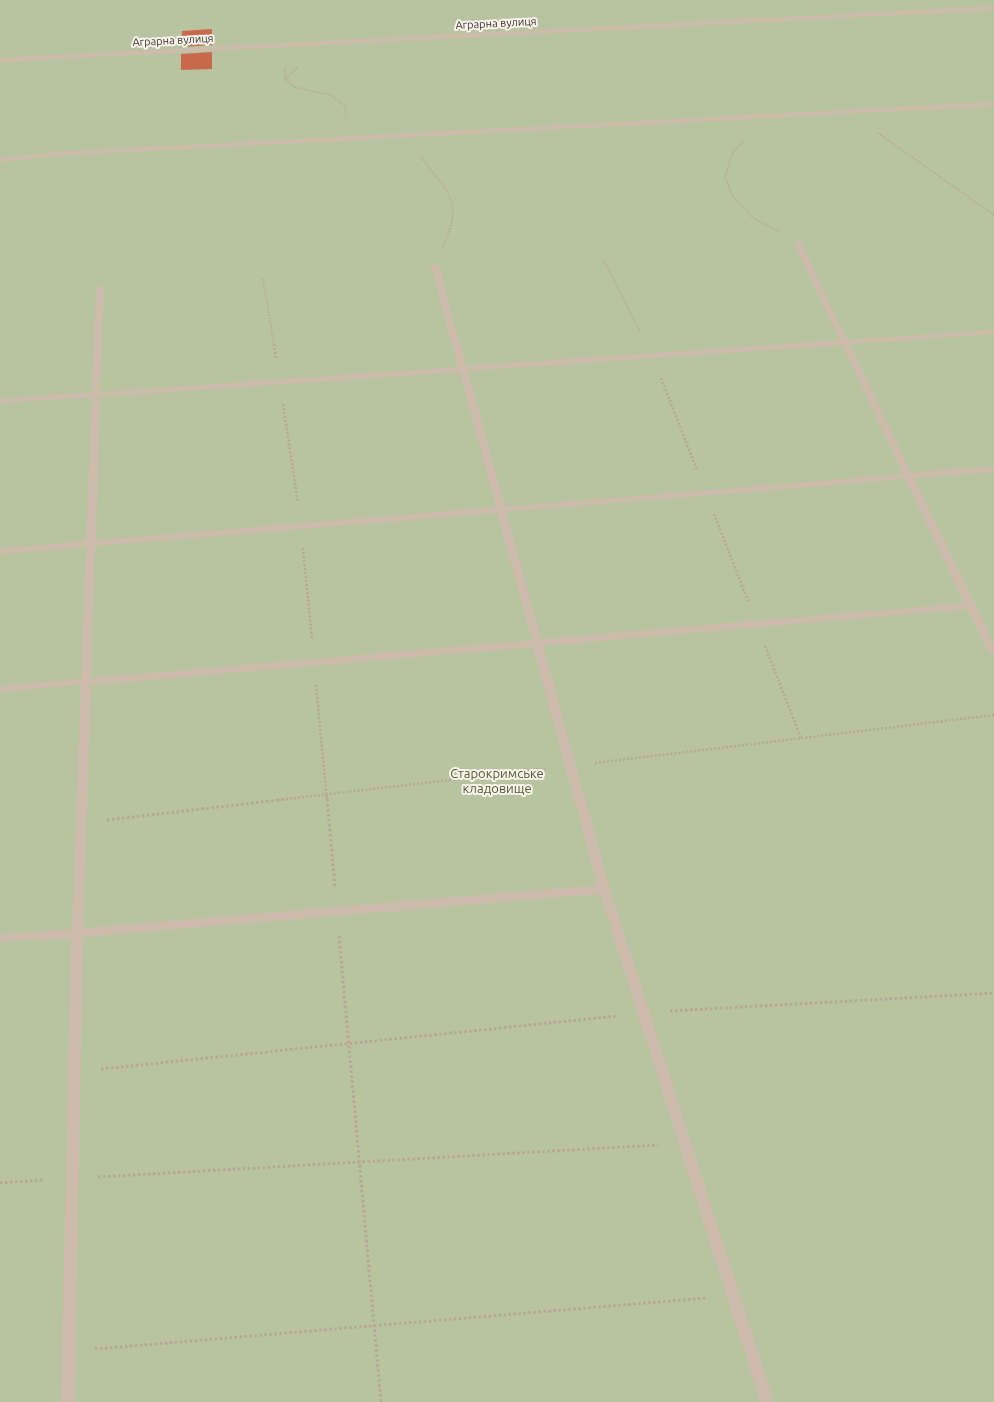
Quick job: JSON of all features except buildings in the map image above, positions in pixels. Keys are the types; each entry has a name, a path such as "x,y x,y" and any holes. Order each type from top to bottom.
{"lane":[{"name":"Аграрна вулиця","path":"0,60 994,8"},
{"path":"0,160 56,154 994,104"},
{"path":"798,244 970,606 994,652"},
{"path":"435,266 604,889 766,1402"},
{"path":"68,1402 77,933 100,287"},
{"path":"0,401 280,383 463,368 994,332"},
{"path":"0,552 994,469"},
{"path":"0,689 970,606"},
{"path":"0,938 337,912 604,889"}],"path":[{"path":"285,79 294,87 331,95 345,106 346,122 339,139"},
{"path":"854,111 864,123 994,215"},
{"path":"767,116 765,130 741,142 732,153 725,177 732,195 753,218 798,244"},
{"path":"403,135 438,179 453,204 452,225 435,266"},
{"path":"263,279 301,526 382,1402"},
{"path":"81,823 994,715"},
{"path":"74,1072 644,1013 994,993"},
{"path":"0,1183 685,1144"},
{"path":"69,1352 733,1296"}],"green space":[{"name":"Старокримське кладовище","path":"0,0 994,0 994,1402 0,1402"}]}
